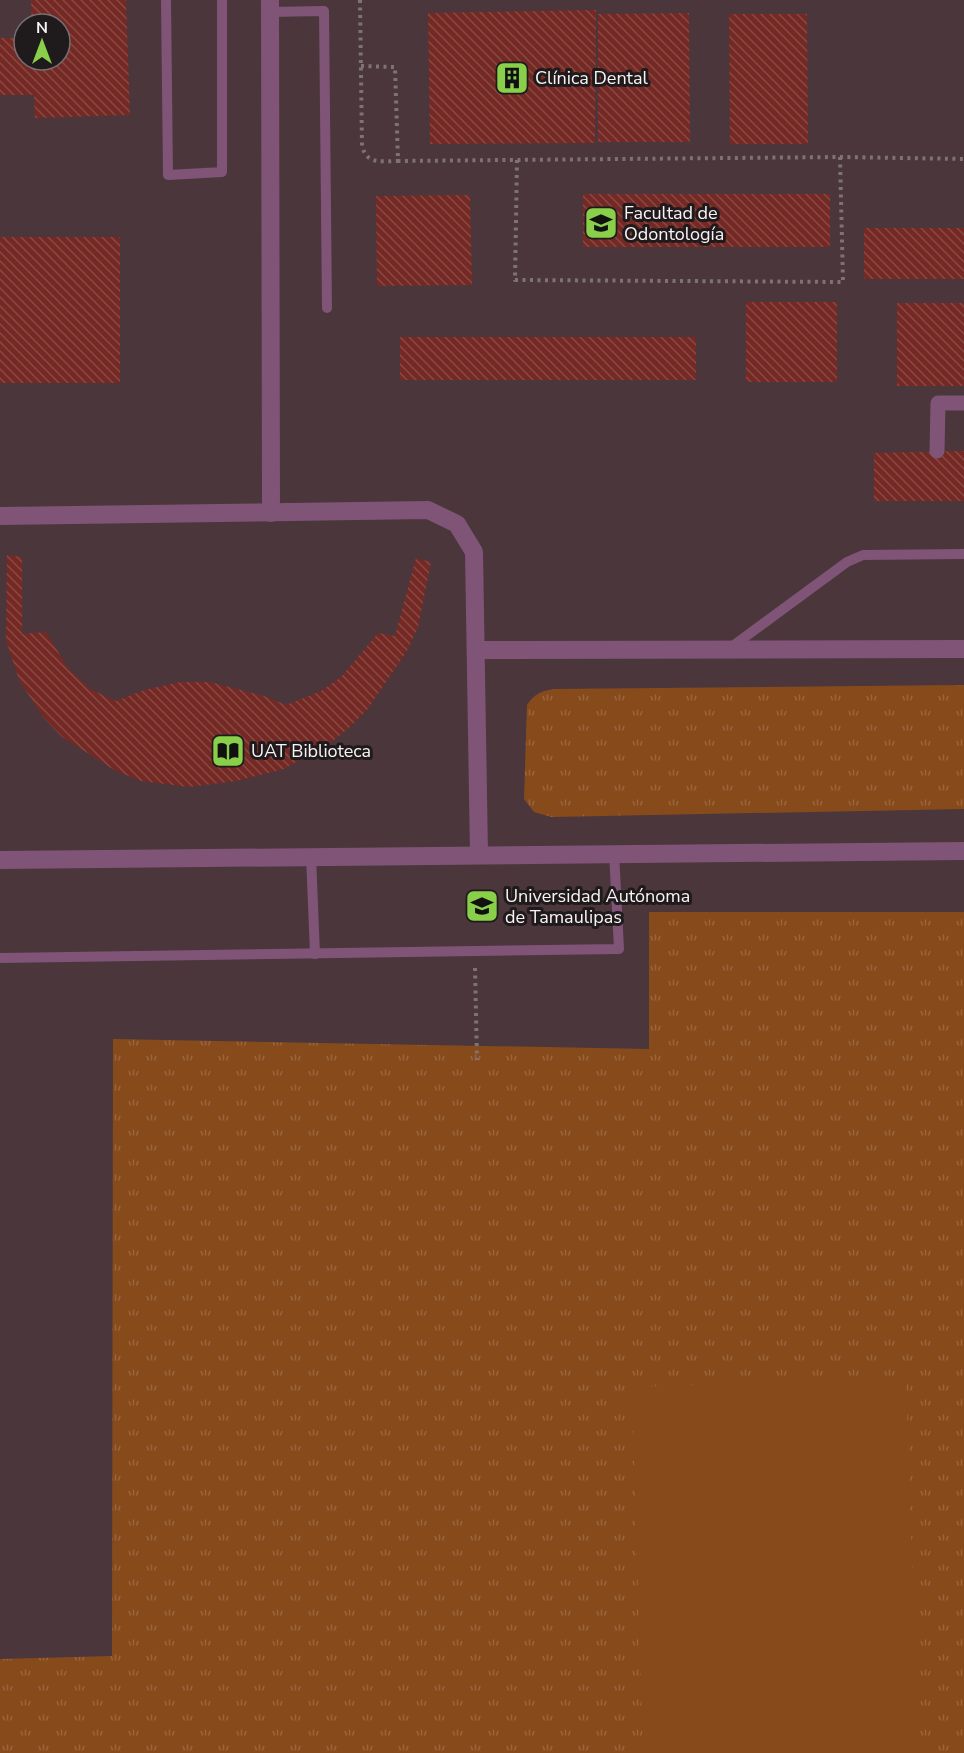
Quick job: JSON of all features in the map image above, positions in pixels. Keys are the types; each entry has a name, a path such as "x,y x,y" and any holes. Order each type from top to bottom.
{"street":[{"path":"270,6 272,513"},
{"path":"937,451 938,403 964,403"},
{"path":"0,516 428,510 458,524 474,552 479,854"},
{"path":"477,650 964,649"},
{"path":"0,860 614,852 964,851"}],"lane":[{"path":"166,0 168,175 222,172 222,0"},
{"path":"270,6 324,11 327,308"},
{"path":"728,649 847,562 863,555 964,554"},
{"path":"0,958 619,950 614,852"},
{"path":"311,856 315,954"}],"path":[{"path":"360,0 362,146 365,155 373,161 840,157 964,159"},
{"path":"361,66 395,67 398,161"},
{"path":"517,160 515,280 843,282 840,157"},
{"path":"475,952 477,1060"}],"shaded area":[{"name":"Universidad Autónoma de Tamaulipas","path":"0,0 964,0 964,1753 0,1753"}],"green space":[{"path":"964,685 964,809 551,817 534,812 524,799 527,705 535,696 545,691 554,689"},
{"path":"649,912 964,912 964,1753 0,1753 0,1659 112,1656 113,1039 649,1049"},
{"path":"906,1379 918,1753 643,1753 632,1387"}],"building":[{"path":"31,0 126,0 130,115 35,118 34,95 0,95 0,38 12,38 12,72 72,72 72,12 32,12"},
{"name":"Clínica Dental","path":"596,10 595,143 430,144 428,13"},
{"path":"689,13 690,142 598,142 598,14"},
{"path":"729,14 807,14 808,144 730,144"},
{"path":"583,194 830,194 830,247 583,247"},
{"path":"470,195 472,285 377,286 376,196"},
{"path":"864,228 964,228 964,279 864,279"},
{"path":"0,237 120,237 120,383 0,383"},
{"path":"746,302 837,302 837,382 746,382"},
{"path":"897,303 964,303 964,386 897,386"},
{"path":"400,337 696,337 696,380 400,380"},
{"path":"964,451 964,501 874,501 874,453"},
{"path":"7,555 22,557 22,634 46,632 68,668 90,689 116,701 144,690 180,682 210,682 264,696 286,705 321,691 341,677 378,633 395,636 416,558 431,562 418,627 407,651 367,710 351,726 333,741 284,769 236,781 189,787 141,781 116,771 62,737 43,717 19,680 6,640"}],"place":[{"name":"Clínica Dental","path":"512,78"},
{"name":"Facultad de Odontología","path":"601,223"},
{"name":"UAT Biblioteca","path":"228,751"},
{"name":"Universidad Autónoma de Tamaulipas","path":"482,906"}]}
